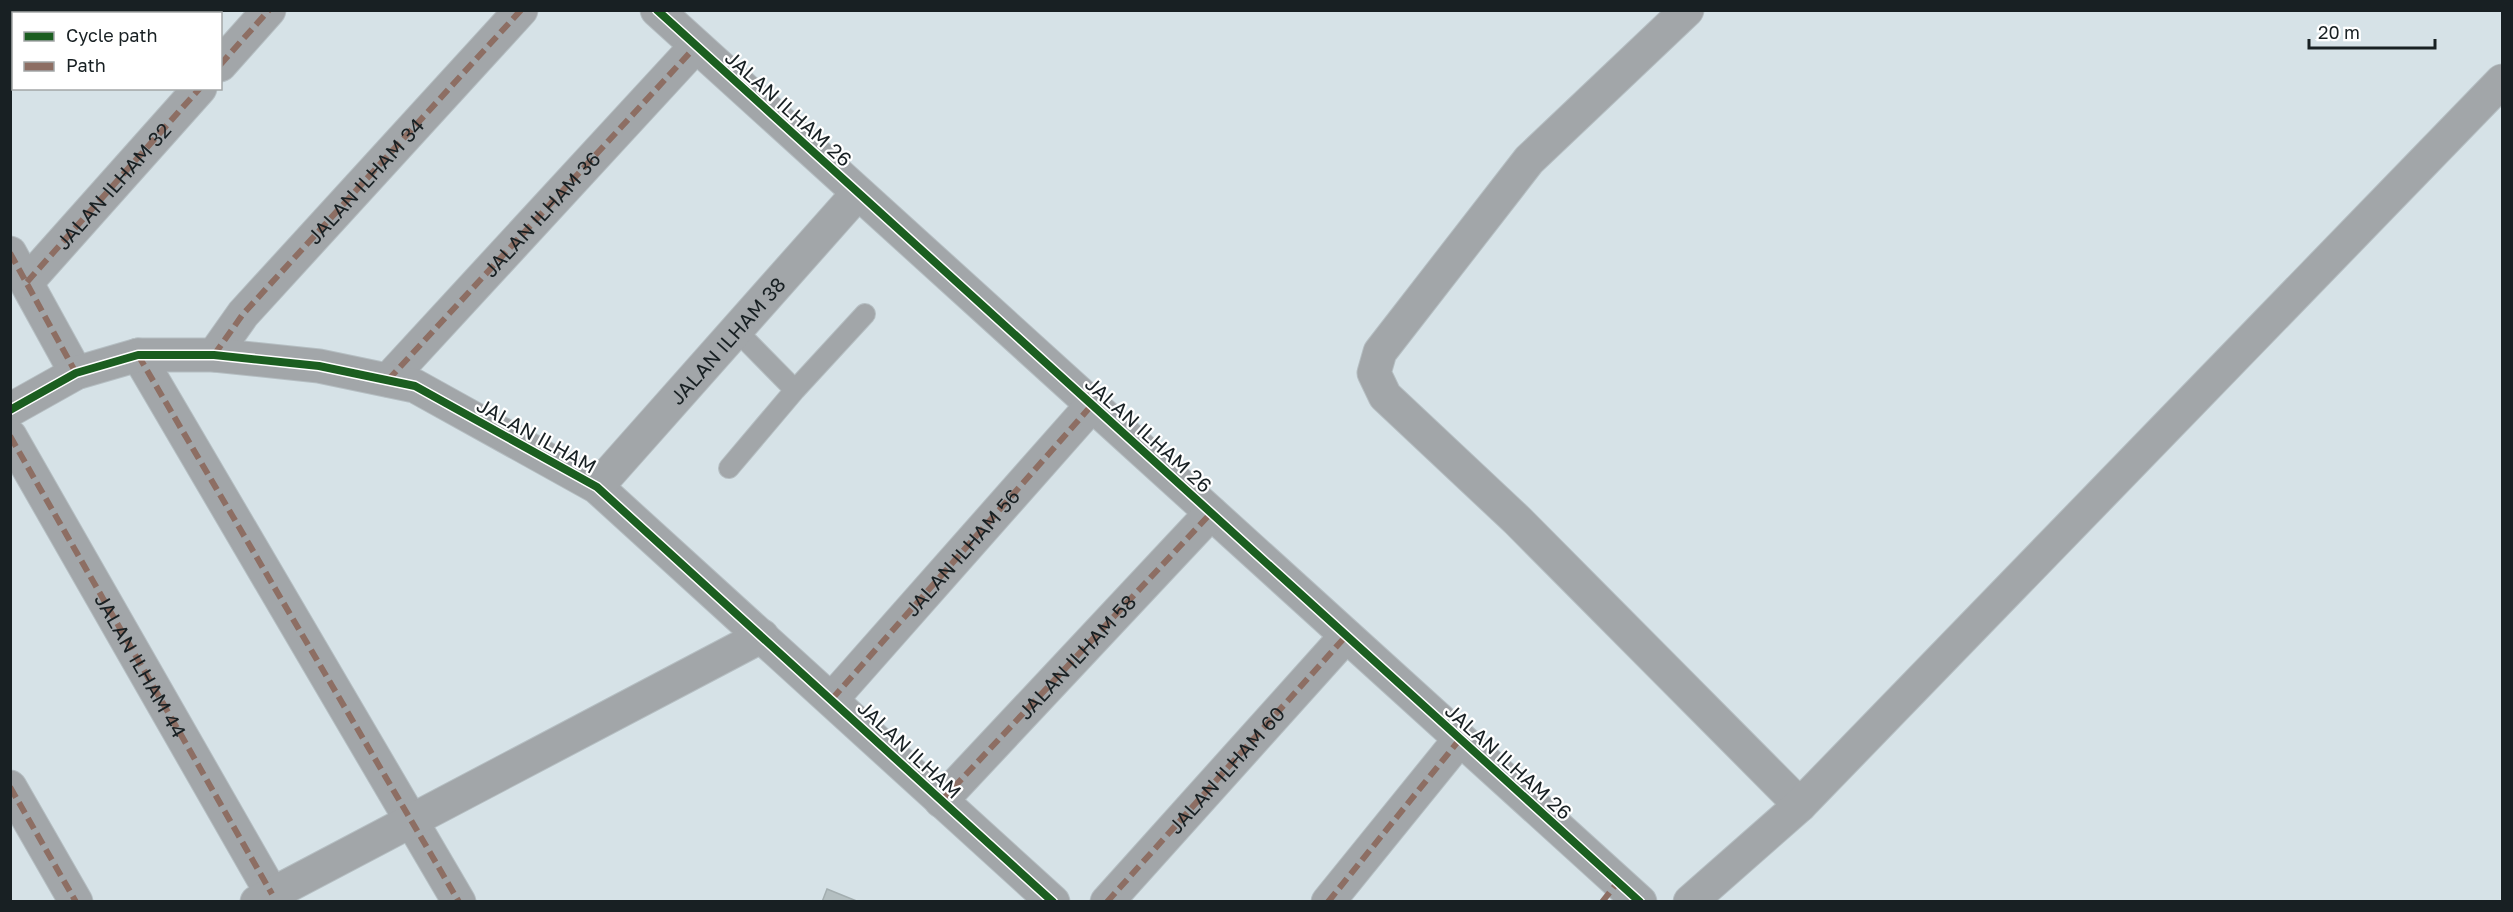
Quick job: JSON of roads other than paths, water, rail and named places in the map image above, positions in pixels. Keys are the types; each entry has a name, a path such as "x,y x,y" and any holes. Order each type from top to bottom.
{"street":[{"path":"222,63 269,10"},
{"name":"JALAN ILHAM 34","path":"214,355 243,314 521,10"},
{"name":"JALAN ILHAM 26","path":"657,10 1460,739 1620,895"},
{"path":"1687,10 1529,160 1380,352 1374,373 1385,396 1517,520 1800,805"},
{"name":"JALAN ILHAM 36","path":"388,380 696,46"},
{"path":"1694,898 1800,805 2502,81"},
{"name":"JALAN ILHAM 32","path":"27,282 198,90"},
{"name":"JALAN ILHAM 38","path":"597,487 858,193"},
{"path":"10,253 76,373"},
{"path":"138,355 459,902"},
{"name":"JALAN ILHAM","path":"10,410 76,373 138,355 214,355 319,366 415,386 597,487 1053,902"},
{"name":"JALAN ILHAM 56","path":"832,699 1092,405"},
{"name":"JALAN ILHAM 44","path":"10,436 265,898"},
{"name":"JALAN ILHAM 58","path":"942,801 1211,513"},
{"path":"265,898 762,636"},
{"name":"JALAN ILHAM 60","path":"1107,902 1346,636"},
{"path":"1328,902 1460,739"},
{"path":"10,787 76,902"}],"lane":[{"path":"729,468 795,390 865,314"},
{"path":"736,330 795,390"}]}
